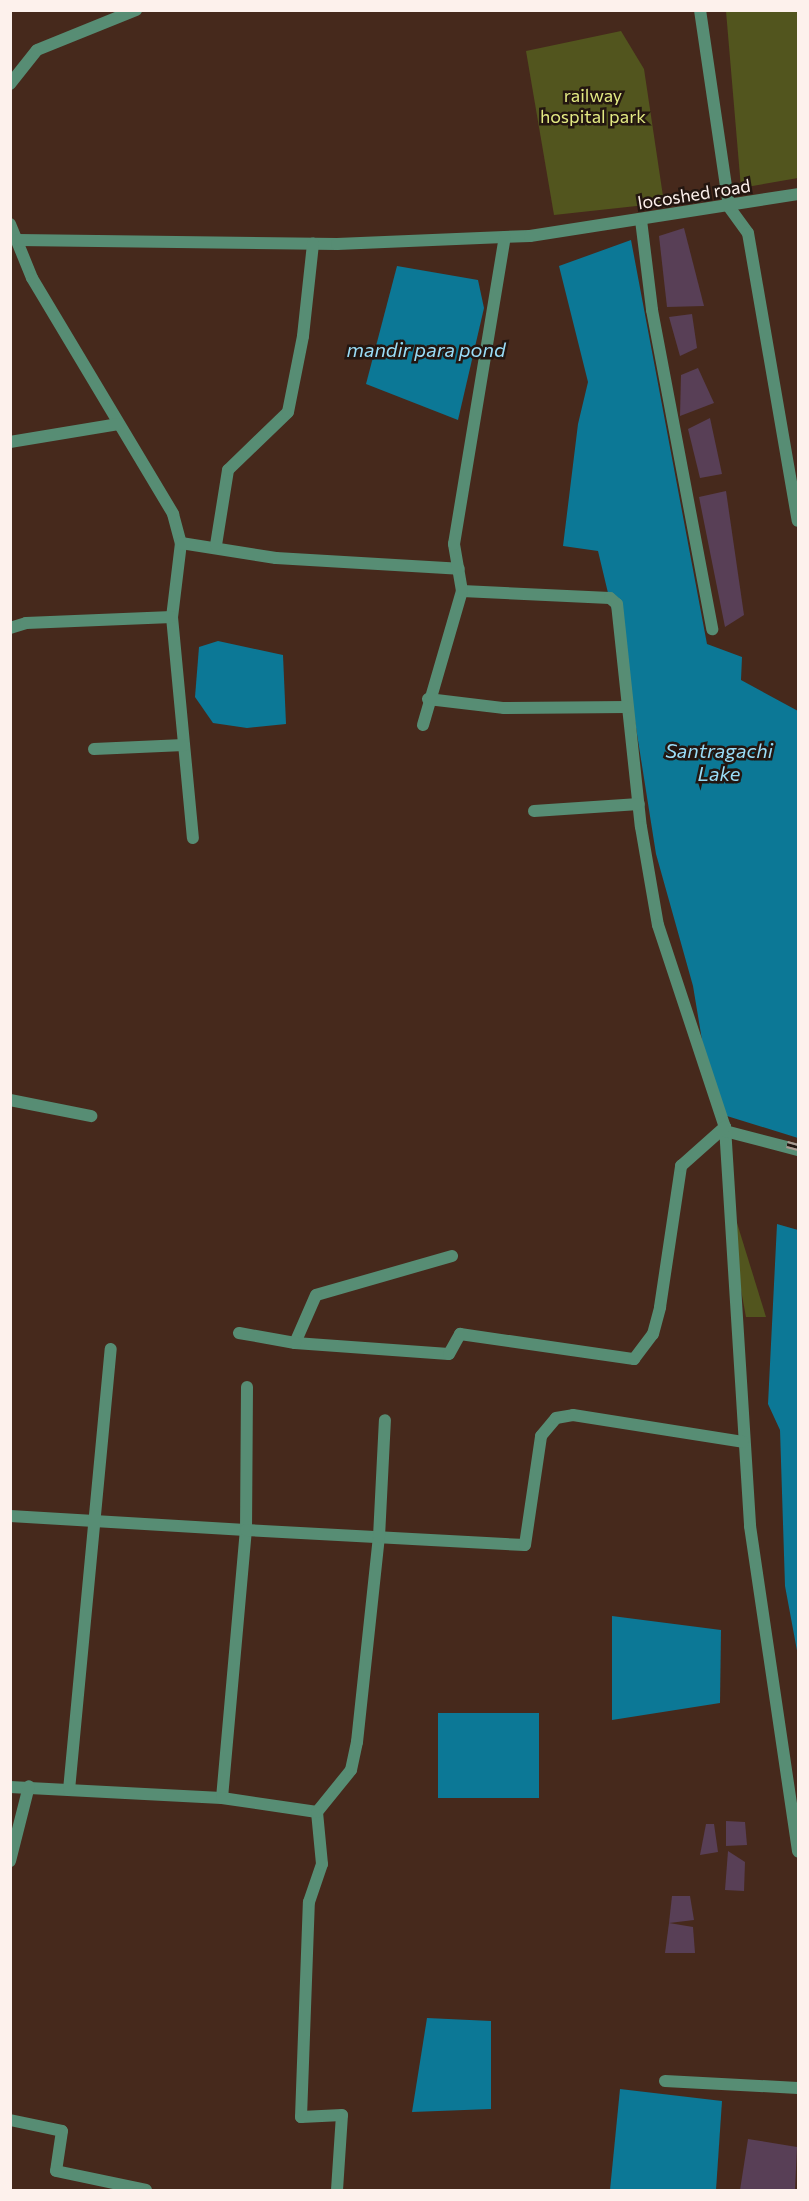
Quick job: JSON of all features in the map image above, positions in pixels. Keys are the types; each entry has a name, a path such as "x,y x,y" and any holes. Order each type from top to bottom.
{"street":[{"path":"10,84 38,50 135,10"},
{"path":"700,10 729,207 748,233 798,521"},
{"name":"locoshed road","path":"18,240 313,244 505,237 595,228 798,194"},
{"path":"641,220 652,310 712,629"},
{"path":"10,224 32,278 119,424 158,484 182,543 172,617 193,838"},
{"path":"423,725 428,699 462,591 454,544 505,237"},
{"path":"216,545 228,470 288,412 303,336 313,244"},
{"path":"10,442 119,424"},
{"path":"182,543 216,545 276,558 459,569"},
{"path":"462,591 610,598 617,604 639,804 658,924 725,1129 743,1442 767,1651 798,1851"},
{"path":"10,628 26,623 172,617"},
{"path":"428,699 504,708 627,707"},
{"path":"94,749 183,745"},
{"path":"534,812 639,804"},
{"path":"10,1100 91,1116"},
{"path":"725,1129 798,1150"},
{"path":"239,1333 295,1343 449,1354 460,1334 634,1359 653,1334 660,1307 681,1166 725,1129"},
{"path":"295,1343 316,1295 452,1256"},
{"path":"69,1790 111,1349"},
{"path":"222,1798 246,1530 248,1387"},
{"path":"10,1516 525,1545 541,1436 555,1418 573,1415 743,1442"},
{"path":"337,2190 342,2115 301,2117 309,1902 322,1864 318,1812 351,1770 379,1537 385,1420"},
{"path":"10,1787 222,1798 318,1812"},
{"path":"10,1861 29,1787"},
{"path":"665,2081 798,2088"},
{"path":"10,2121 62,2132 56,2171 146,2190"}],"green space":[{"path":"726,11 798,11 798,178 741,188"},
{"name":"railway hospital park","path":"621,31 644,69 664,203 554,215 526,51"},
{"path":"737,1223 766,1317 746,1317 736,1263"}],"water":[{"name":"Santragachi Lake","path":"631,240 707,644 742,657 741,680 798,711 798,1138 714,1112 693,986 656,854 628,677 598,551 563,546 578,424 588,382 559,266"},
{"name":"mandir para pond","path":"397,266 478,280 484,308 458,420 366,384"},
{"path":"218,641 283,655 286,724 247,728 213,723 195,697 199,647"},
{"path":"777,1224 798,1230 798,1656 785,1586 780,1430 768,1404"},
{"path":"612,1616 721,1630 720,1703 612,1720"},
{"path":"438,1713 539,1713 539,1798 438,1798"},
{"path":"427,2018 491,2021 491,2109 412,2112"},
{"path":"620,2089 722,2101 716,2190 610,2190"}],"building":[{"path":"684,228 704,306 667,307 659,236"},
{"path":"692,314 697,348 680,356 669,317"},
{"path":"698,368 714,403 680,416 681,375"},
{"path":"710,418 722,474 700,478 688,429"},
{"path":"726,491 744,615 725,627 699,497"},
{"path":"726,1821 745,1822 747,1845 726,1846"},
{"path":"706,1824 714,1824 718,1852 700,1855"},
{"path":"728,1851 745,1862 744,1891 725,1890"},
{"path":"672,1896 690,1896 694,1920 669,1923"},
{"path":"669,1923 693,1927 695,1953 665,1953"},
{"path":"748,2139 797,2147 795,2190 740,2190"}],"railway":[{"path":"787,1144 798,1147"}]}
